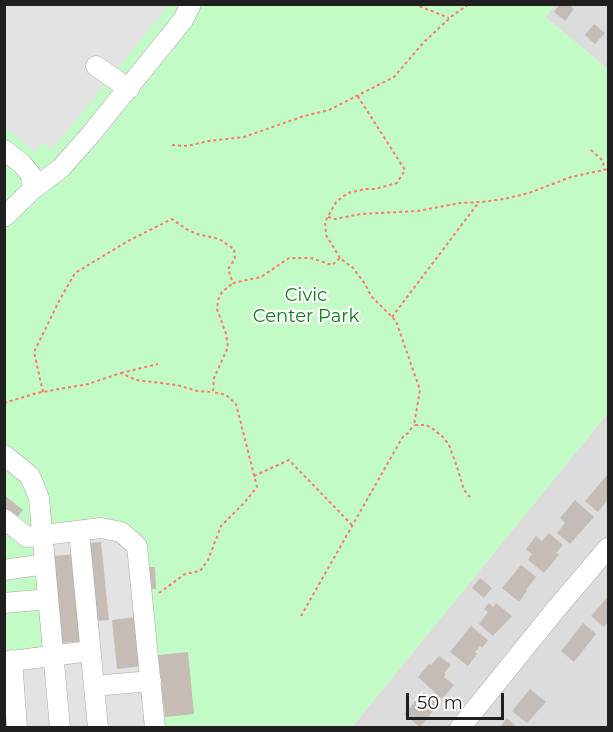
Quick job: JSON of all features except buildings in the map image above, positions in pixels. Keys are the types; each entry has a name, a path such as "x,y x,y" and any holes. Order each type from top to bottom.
{"street":[{"path":"4,217 32,190 61,168 91,134 183,20 191,4"},
{"path":"96,66 129,89"},
{"path":"4,150 32,175 32,190"},
{"path":"4,455 30,476 39,498 60,728"},
{"path":"4,519 27,537 101,528 121,532 137,546 155,728"},
{"path":"79,531 98,728"},
{"path":"460,728 556,609 609,548"},
{"path":"4,570 45,564"},
{"path":"4,603 48,599"},
{"path":"17,728 8,661 90,651"},
{"path":"94,686 151,681"}],"path":[{"path":"414,4 449,18"},
{"path":"172,145 187,146 244,137 304,116 329,110 394,77 424,42 449,18 469,4"},
{"path":"301,616 402,438 414,425 420,390 396,321 371,296 353,268 340,258 326,235 325,222 336,202 348,193 397,183 405,170 357,95"},
{"path":"591,150 603,161 604,170"},
{"path":"328,217 334,219 361,214 418,211 460,203 504,199 529,193 571,177 609,169"},
{"path":"392,317 479,202"},
{"path":"43,392 34,352 59,301 75,273 128,241 172,219 186,229 219,239 234,249 235,259 228,270 233,283"},
{"path":"213,393 214,378 228,347 217,309 222,292 233,283 261,277 289,258 311,258 332,265 340,258"},
{"path":"4,403 43,392 88,384 158,364"},
{"path":"121,373 136,380 225,394 236,404 241,418 257,487 221,526 208,560 200,571 185,574 160,593 143,595"},
{"path":"414,425 426,425 443,437 449,445 464,490 470,497"},
{"path":"254,476 289,460 352,525"}],"shaded area":[{"path":"4,5 169,5 52,150 43,142 35,152 5,127"},
{"path":"555,5 608,5 608,69 545,17"},
{"path":"608,413 608,727 352,727"},
{"path":"113,535 131,551 148,727 12,727 5,663 49,649 38,544"}],"green space":[{"name":"Civic Center Park","path":"4,5 555,5 545,17 608,69 608,413 352,727 5,727"}]}
